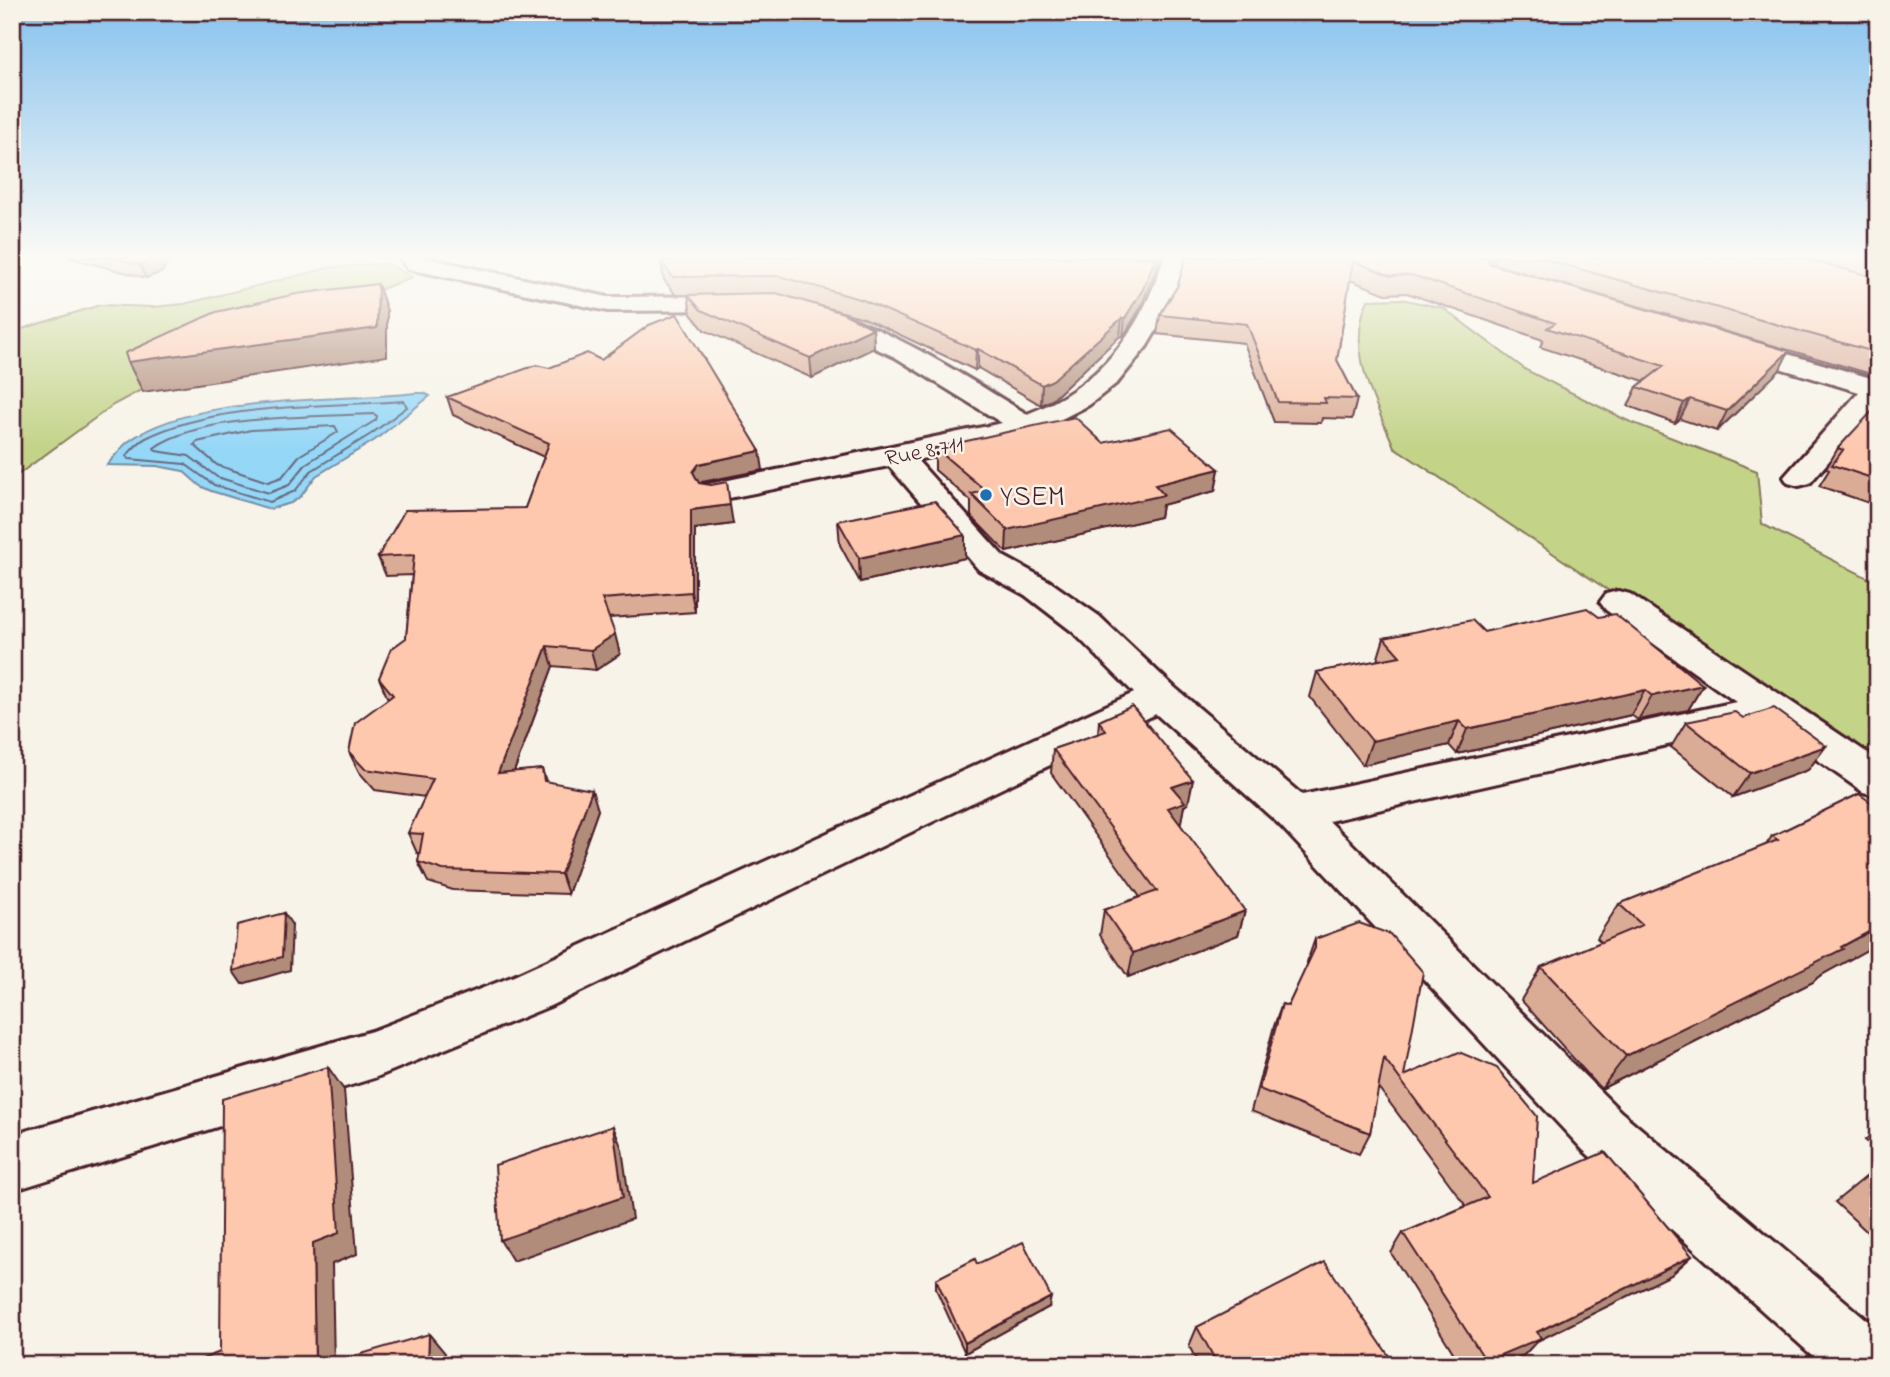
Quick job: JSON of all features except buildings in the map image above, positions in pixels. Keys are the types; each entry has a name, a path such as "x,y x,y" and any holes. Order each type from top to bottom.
{"street":[{"path":"840,321 900,348 1026,426"},
{"name":"Rue 8.711","path":"714,492 980,439 1026,426 1069,408 1097,388 1129,356 1151,321"},
{"path":"1704,337 1877,389 1799,477"},
{"path":"896,455 991,563 1037,588 1086,624 1160,696 1294,813 1602,1131 1871,1365"},
{"path":"1618,602 1878,781"},
{"path":"12,1163 374,1054 532,992 1160,696"},
{"path":"1294,813 1771,708"}],"green space":[{"path":"47,321 302,321 167,376 113,405 12,479 12,332"},
{"path":"1362,321 1461,321 1526,370 1626,420 1757,471 1762,524 1878,583 1878,771 1394,447 1365,375 1360,337"}],"water":[{"path":"416,393 430,396 375,440 316,476 301,496 291,503 270,509 211,491 200,486 183,471 157,466 107,465 129,441 157,426 190,415 267,403"}],"place":[{"name":"YSEM","path":"986,495"}]}
